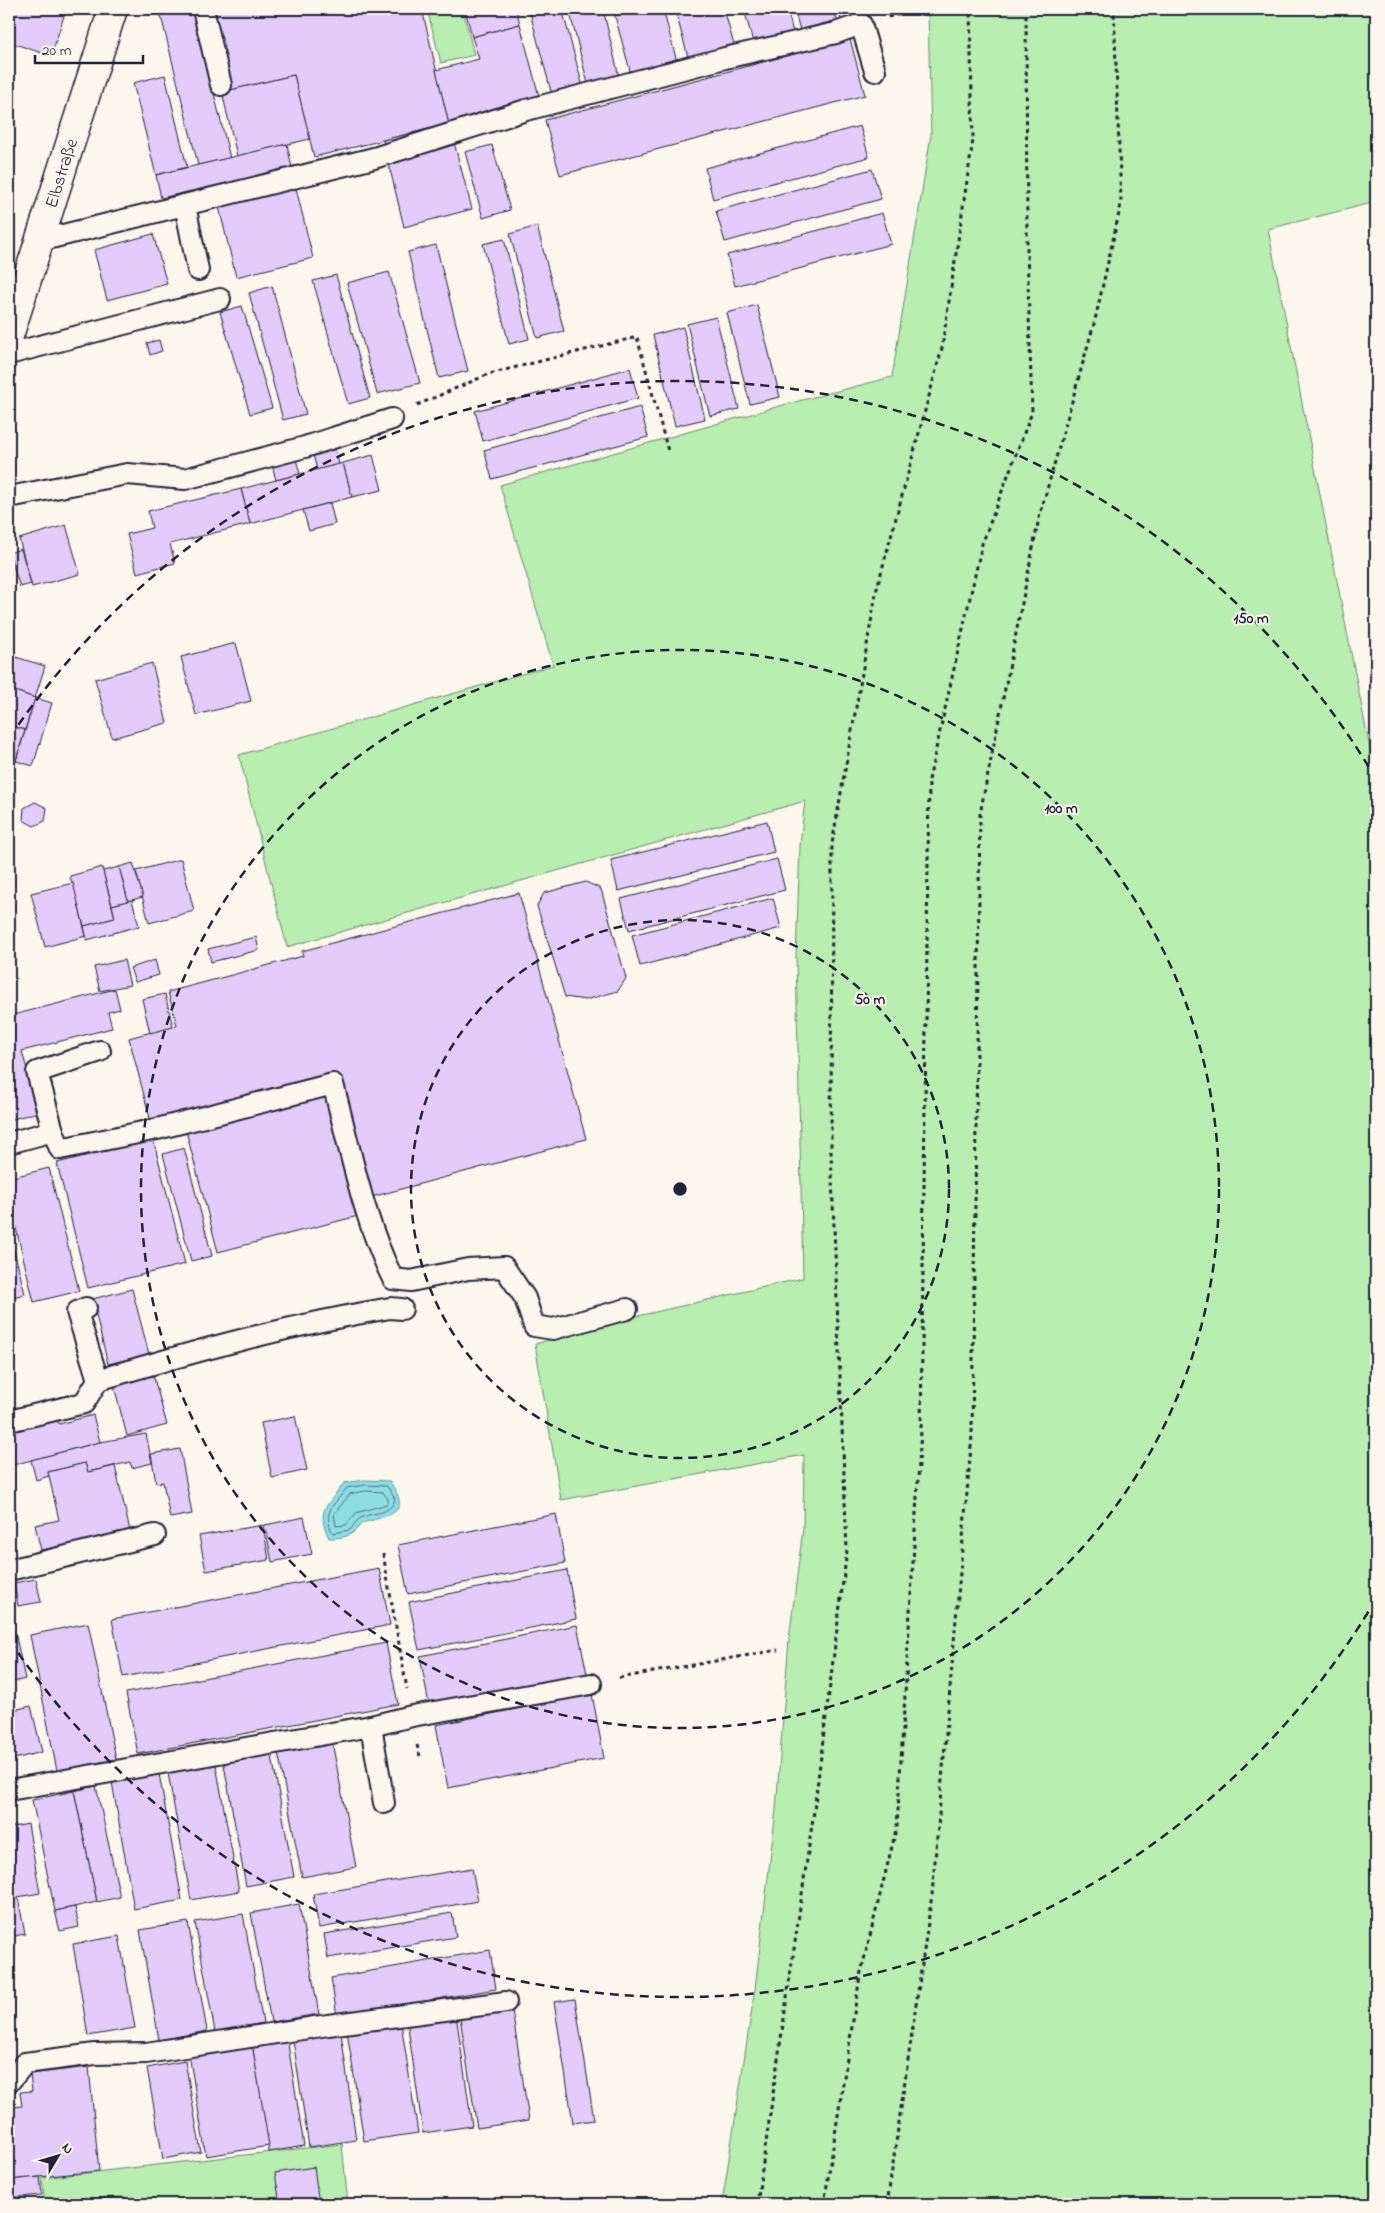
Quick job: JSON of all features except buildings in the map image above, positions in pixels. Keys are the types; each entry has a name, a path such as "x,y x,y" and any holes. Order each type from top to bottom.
{"street":[{"name":"Elbstraße","path":"9,336 113,9"}],"lane":[{"path":"203,9 221,85"},
{"path":"39,241 374,158 526,110 725,58 836,33 861,24 875,71"},
{"path":"185,205 198,270"},
{"path":"9,354 220,299"},
{"path":"9,498 126,474 185,479 305,447 392,420"},
{"path":"100,1052 37,1072 53,1131 60,1149 157,1128 332,1084 369,1216 382,1257 393,1279 411,1281 468,1269 504,1267 526,1298 534,1326 553,1329 627,1309"},
{"path":"9,1143 53,1131"},
{"path":"86,1308 77,1312 98,1380"},
{"path":"9,1421 84,1403 98,1380 240,1339 317,1320 390,1308 402,1309"},
{"path":"9,1570 155,1535"},
{"path":"9,1790 371,1726 412,1716 591,1684"},
{"path":"371,1726 384,1803"},
{"path":"9,2082 25,2063 95,2054 146,2053 328,2025 506,2002"}],"path":[{"path":"861,24 923,9"},
{"path":"757,2204 814,1811 847,1550 831,1152 832,844 878,588 942,348 973,140 970,9"},
{"path":"824,2204 860,1976 897,1826 921,1430 930,780 982,544 1032,412 1028,249 1026,9"},
{"path":"886,2204 932,1895 972,1435 980,814 1040,518 1095,320 1121,204 1114,9"},
{"path":"392,420 425,400 488,374 637,338 668,451"},
{"path":"383,1554 420,1756"},
{"path":"591,1684 778,1650"}],"green space":[{"path":"427,9 463,9 474,55 441,63"},
{"path":"928,9 1376,9 1376,202 1268,229 1376,780 1376,2204 722,2204 755,1989 776,1809 789,1639 803,1529 804,1455 561,1500 535,1344 638,1316 803,1278 796,957 800,845 805,801 287,947 239,755 553,665 500,485 787,404 892,377 931,135"},
{"path":"342,2144 348,2204 45,2204 42,2178"}],"water":[{"path":"365,1480 389,1481 396,1492 399,1507 389,1515 362,1523 355,1531 348,1535 329,1538 323,1520 325,1508 344,1483"}]}
